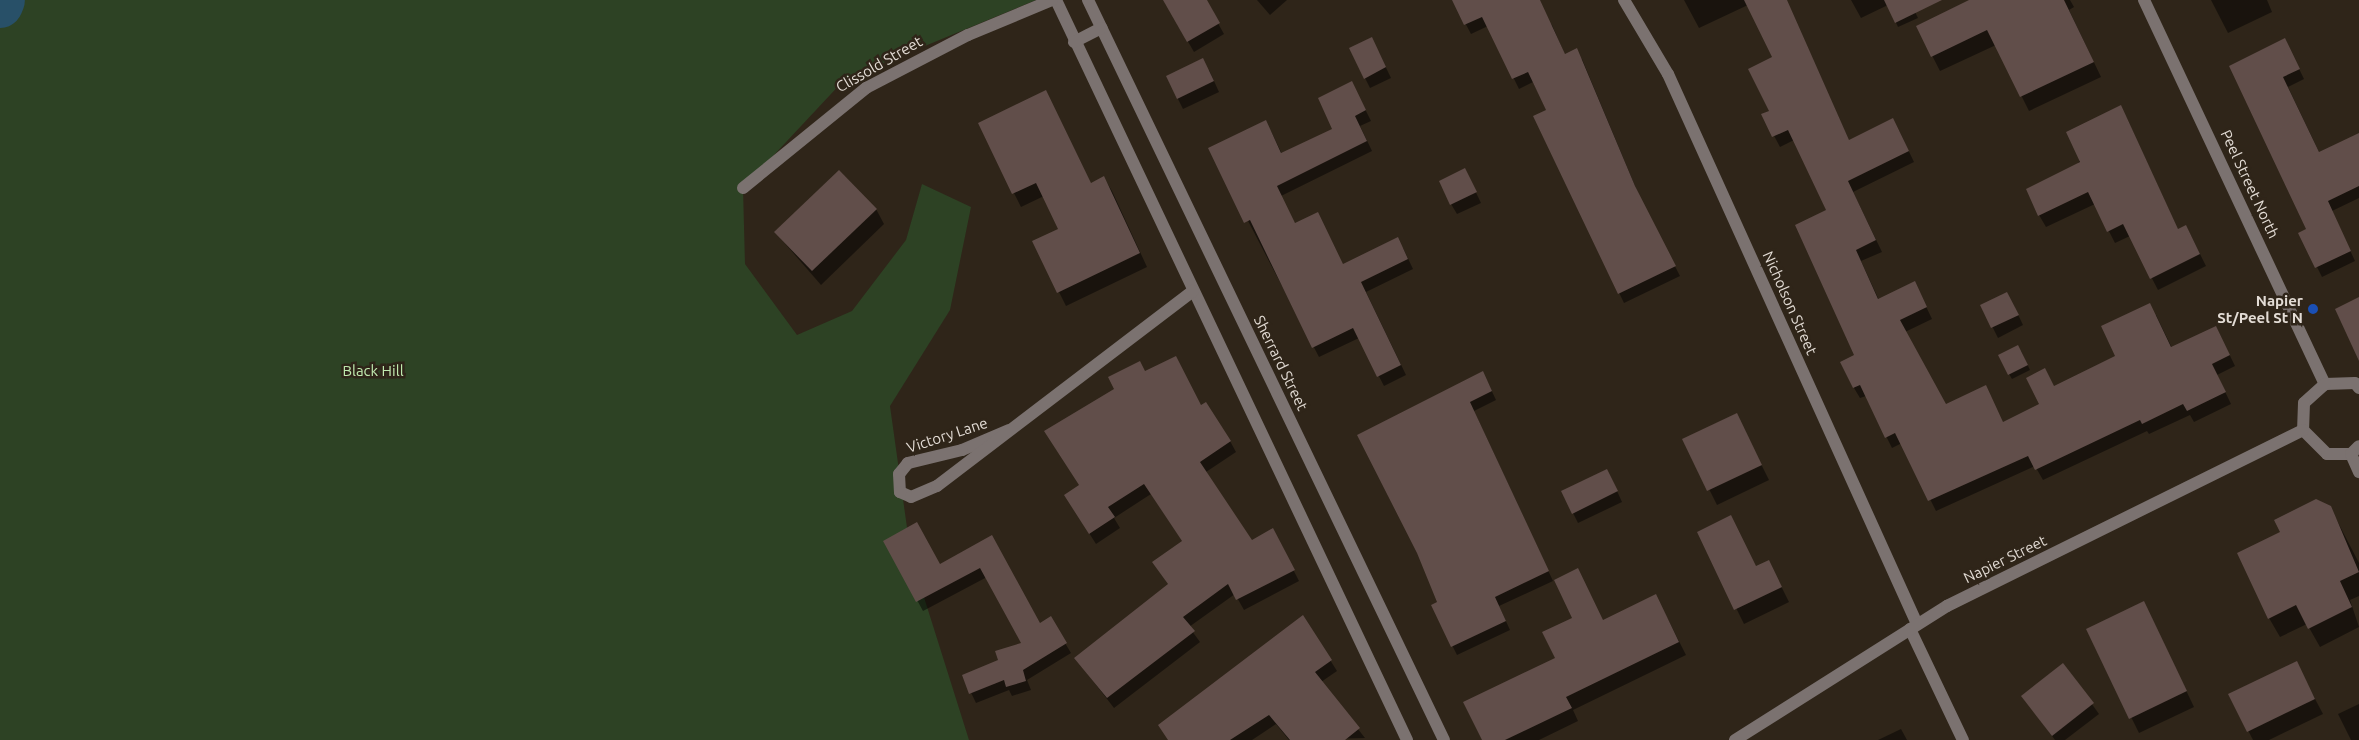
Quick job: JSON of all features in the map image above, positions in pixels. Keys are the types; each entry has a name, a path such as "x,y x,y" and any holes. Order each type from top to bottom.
{"street":[{"name":"Clissold Street","path":"743,188 866,88 968,35 1052,0"},
{"path":"1056,0 1074,42 1407,740"},
{"name":"Sherrard Street","path":"1088,0 1444,740"},
{"name":"Nicholson Street","path":"1624,0 1668,74 1963,740"},
{"name":"Peel Street North","path":"2144,0 2325,384"},
{"path":"1074,42 1102,28"},
{"name":"Victory Lane","path":"1010,430 962,450 908,463 899,474 900,492 911,497 937,486 1193,291"},
{"path":"2359,388 2355,383 2325,384 2304,403 2303,430 2327,454 2355,450 2359,472"},
{"name":"Napier Street","path":"1735,740 1914,626 2303,430"}],"green space":[{"name":"Black Hill","path":"0,0 1036,0 845,79 743,188 745,264 797,335 852,311 906,240 922,184 971,207 950,310 890,406 911,556 969,740 0,740"}],"building":[{"path":"1163,0 1207,0 1220,23 1187,42"},
{"path":"1452,0 1540,0 1565,54 1577,48 1635,186 1676,266 1618,294 1533,116 1546,110 1528,72 1512,79 1482,17 1464,25"},
{"path":"1744,0 1787,0 1849,140 1893,118 1909,151 1848,181 1876,240 1856,250 1878,299 1915,281 1927,307 1900,320 1946,404 1986,385 2003,422 2039,404 2026,378 2045,368 2054,386 2115,356 2101,326 2150,303 2171,347 2216,326 2230,355 2212,364 2226,392 2187,411 2183,404 2142,424 2140,420 2035,470 2028,456 1928,501 1895,433 1885,438 1860,385 1853,388 1840,362 1854,355 1795,225 1826,210 1788,130 1772,137 1761,114 1769,111 1748,69 1772,57"},
{"path":"1884,0 1942,0 1895,23"},
{"path":"1969,0 2064,0 2094,62 2020,97 1987,30 1931,57 1916,26"},
{"path":"1372,37 1386,67 1364,79 1349,48"},
{"path":"2285,38 2300,69 2283,77 2319,152 2359,133 2359,186 2328,201 2351,251 2315,268 2298,233 2306,229 2229,66"},
{"path":"1203,58 1214,81 1177,99 1166,76"},
{"path":"1352,81 1366,110 1355,116 1367,141 1277,186 1295,223 1318,212 1343,264 1398,237 1408,259 1361,282 1401,365 1377,377 1353,328 1312,348 1250,220 1244,223 1208,148 1266,120 1281,153 1332,129 1318,98"},
{"path":"1046,90 1091,183 1104,176 1140,253 1057,293 1032,241 1058,229 1036,183 1012,194 978,123"},
{"path":"2121,105 2178,229 2186,225 2200,254 2150,279 2123,224 2107,232 2088,192 2038,216 2026,189 2080,162 2066,132"},
{"path":"1465,168 1477,192 1450,205 1439,181"},
{"path":"839,170 877,209 812,271 774,232"},
{"path":"2007,292 2019,315 1991,328 1980,305"},
{"path":"2359,297 2359,361 2335,309"},
{"path":"2018,345 2028,365 2008,375 1998,355"},
{"path":"1176,356 1201,405 1206,402 1231,441 1200,462 1252,540 1273,528 1295,570 1236,600 1228,584 1183,617 1195,631 1107,698 1074,658 1168,584 1152,562 1182,541 1144,484 1108,507 1115,517 1089,534 1064,495 1079,485 1044,431 1114,389 1108,377 1140,361 1145,371"},
{"path":"1483,371 1492,391 1470,402 1549,571 1495,597 1506,621 1451,647 1431,605 1437,602 1417,553 1357,435"},
{"path":"1737,413 1762,465 1707,491 1682,439"},
{"path":"1607,469 1618,491 1572,514 1561,491"},
{"path":"2316,499 2331,506 2359,572 2340,581 2352,607 2308,629 2296,605 2268,619 2237,553 2280,532 2274,520"},
{"path":"1731,515 1756,566 1769,560 1782,587 1734,610 1697,532"},
{"path":"917,522 940,564 992,535 1040,623 1051,616 1067,643 1023,670 1026,681 1006,687 1004,680 969,694 962,675 998,660 995,651 1021,643 980,568 916,602 883,541"},
{"path":"1578,568 1603,620 1656,594 1679,642 1566,697 1572,708 1505,740 1482,740 1463,702 1555,658 1542,632 1572,618 1554,580"},
{"path":"2144,601 2187,691 2129,719 2086,629"},
{"path":"1303,615 1332,660 1315,672 1360,728 1345,740 1290,740 1269,715 1230,740 1168,740 1158,725"},
{"path":"2297,661 2315,699 2247,732 2228,694"},
{"path":"2063,663 2094,703 2052,736 2021,696"}],"waterway":[{"path":"0,5 2,0"}],"place":[{"name":"Napier St/Peel St N","path":"2313,309"}]}
